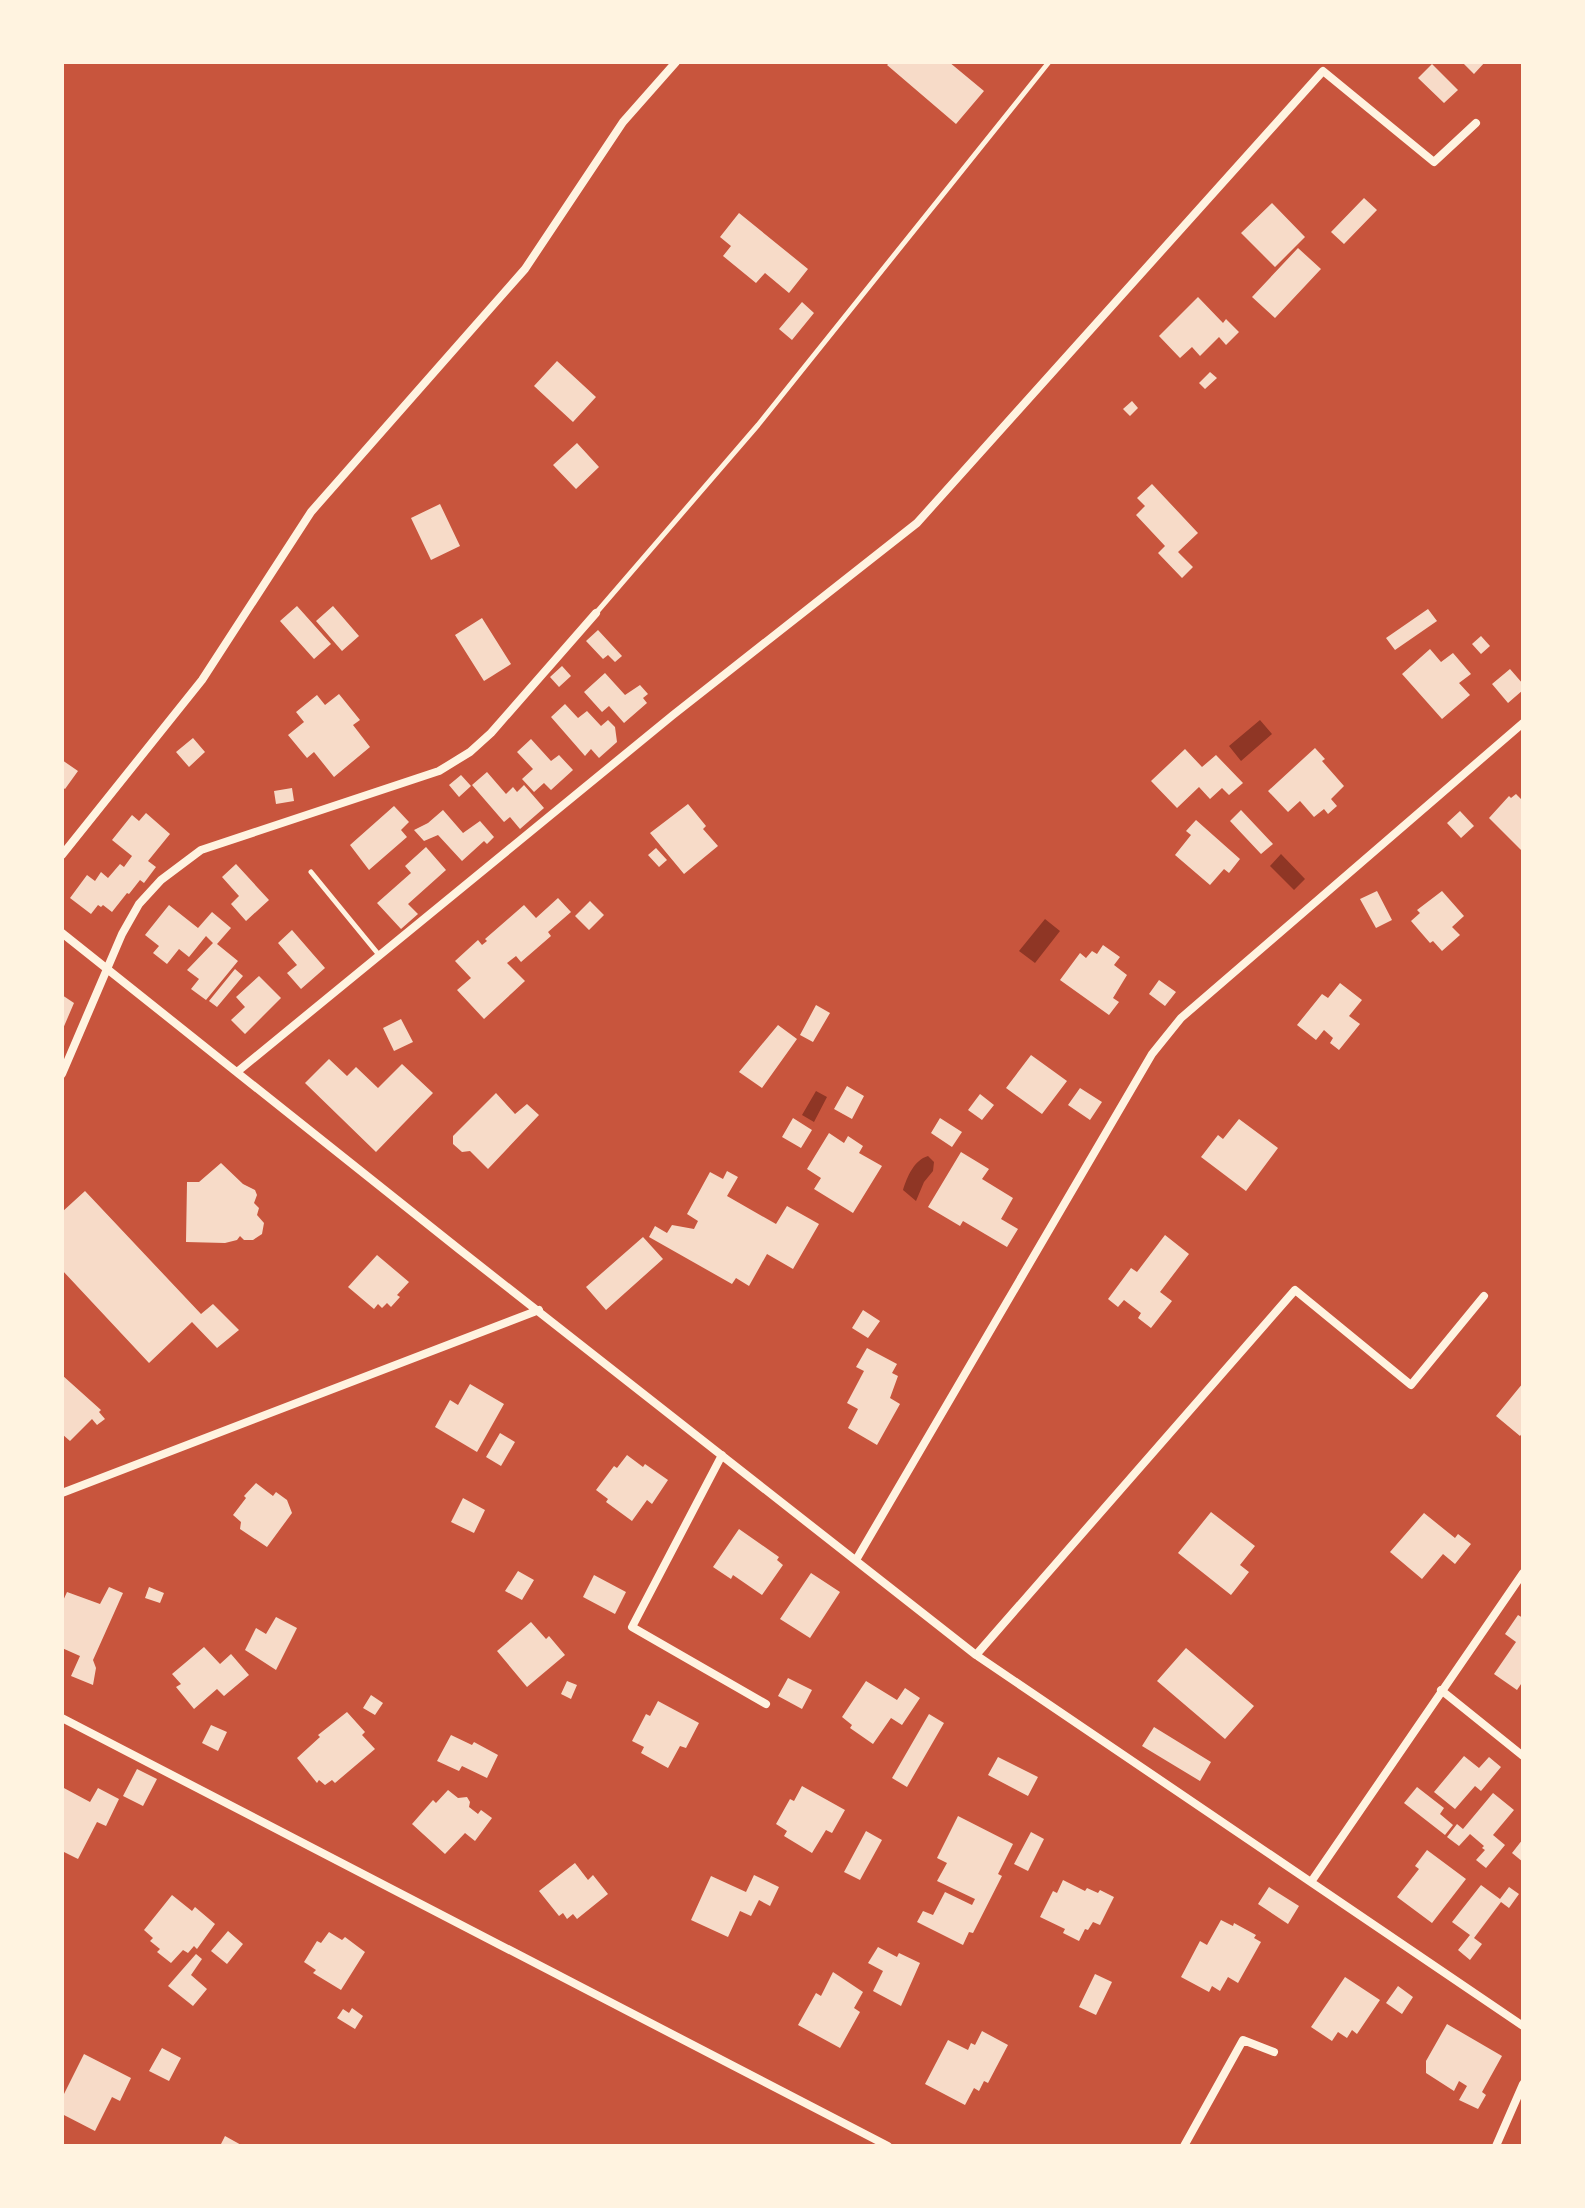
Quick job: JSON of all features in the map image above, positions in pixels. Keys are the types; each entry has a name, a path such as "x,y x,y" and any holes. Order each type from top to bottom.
{"street":[{"path":"62,855 202,680 311,512 525,269 623,122 676,62"},
{"path":"237,1072 673,715 917,523 1323,71 1434,162 1476,123"},
{"path":"62,1074 122,934 139,904 161,880 201,850 439,771 449,765 491,733 596,613"},
{"path":"856,1560 1152,1054 1181,1018 1523,723"},
{"path":"62,933 976,1655 1523,2026"},
{"path":"976,1655 1295,1290 1411,1385 1484,1296"},
{"path":"62,1493 539,1310"},
{"path":"722,1455 632,1627 766,1704"},
{"path":"1311,1882 1523,1573"},
{"path":"1441,1690 1523,1756"},
{"path":"62,1718 888,2146"},
{"path":"1184,2146 1243,2040 1274,2052"},
{"path":"1496,2146 1523,2084"}],"lane":[{"path":"596,613 758,425 1049,62"},
{"path":"311,872 380,955"}],"shaded area":[{"path":"1260,720 1272,734 1241,761 1229,746"},
{"path":"1281,854 1305,879 1294,890 1270,866"},
{"path":"1045,919 1060,931 1035,963 1019,951"},
{"path":"816,1091 827,1097 814,1122 802,1115"},
{"path":"928,1156 934,1162 933,1171 924,1182 916,1201 903,1190 915,1165"}],"building":[{"path":"890,62 949,62 984,91 956,124 887,65"},
{"path":"1462,62 1485,62 1474,74"},
{"path":"1432,64 1458,90 1444,103 1418,78"},
{"path":"1364,198 1377,210 1344,244 1331,232"},
{"path":"1272,203 1305,237 1275,267 1241,233"},
{"path":"739,213 808,269 789,293 765,273 756,283 723,256 731,246 720,237"},
{"path":"1298,248 1321,269 1275,318 1252,297"},
{"path":"1198,297 1223,323 1226,319 1239,332 1226,345 1219,337 1200,356 1192,347 1180,358 1159,336"},
{"path":"802,302 814,313 792,340 779,329"},
{"path":"557,361 596,397 573,422 534,386"},
{"path":"1210,372 1217,378 1205,389 1199,383"},
{"path":"1132,401 1138,408 1130,416 1123,409"},
{"path":"577,443 599,467 576,489 553,465"},
{"path":"1152,484 1198,533 1178,552 1193,567 1182,578 1158,553 1165,546 1136,515 1145,506 1137,498"},
{"path":"440,504 460,546 431,560 411,518"},
{"path":"297,606 331,644 314,659 280,621"},
{"path":"333,606 359,636 342,651 316,621"},
{"path":"1428,609 1437,621 1395,650 1386,638"},
{"path":"482,618 511,664 484,681 455,635"},
{"path":"598,630 622,656 615,662 608,655 603,659 586,641"},
{"path":"1481,636 1490,646 1481,654 1472,644"},
{"path":"1430,649 1441,662 1453,653 1471,674 1459,683 1470,695 1442,719 1402,674"},
{"path":"562,666 571,676 559,687 550,677"},
{"path":"1510,669 1523,684 1523,690 1508,703 1492,684"},
{"path":"605,673 625,695 640,685 648,694 643,698 647,703 624,723 609,706 602,712 584,692"},
{"path":"339,694 360,720 353,725 370,747 334,777 314,752 307,758 288,735 304,722 296,712 317,695 325,705"},
{"path":"565,704 578,718 587,711 601,726 608,720 615,727 617,742 599,758 591,749 585,756 551,717"},
{"path":"193,738 205,752 189,767 176,752"},
{"path":"531,739 551,761 559,755 573,770 551,790 544,783 534,792 522,779 533,769 517,752"},
{"path":"1315,748 1344,786 1331,799 1337,806 1328,814 1324,809 1314,817 1300,801 1288,812 1268,791"},
{"path":"1185,749 1202,767 1216,755 1243,783 1229,795 1222,788 1210,799 1199,787 1177,808 1151,781"},
{"path":"62,760 78,771 65,789 62,787"},
{"path":"487,772 506,794 513,787 517,792 524,785 544,808 520,829 510,817 504,822 472,785"},
{"path":"461,775 471,786 459,797 449,785"},
{"path":"292,788 294,801 276,804 274,791"},
{"path":"1516,794 1523,801 1523,852 1489,818 1509,796 1511,798"},
{"path":"688,804 718,846 684,874 650,833"},
{"path":"394,806 409,822 401,830 407,837 369,870 350,845"},
{"path":"443,810 463,833 480,821 494,837 487,844 484,841 462,861 438,835 424,841 414,830"},
{"path":"1241,810 1273,844 1261,854 1230,821"},
{"path":"1460,811 1474,826 1461,838 1447,823"},
{"path":"146,813 170,834 148,861 156,867 144,883 140,880 112,912 98,905 91,914 70,898 87,875 95,881 101,872 108,878 120,864 124,867 132,856 112,840 132,815 139,821"},
{"path":"1196,820 1240,859 1229,873 1224,869 1210,885 1175,855 1191,835 1186,831"},
{"path":"426,847 446,870 408,904 418,914 401,929 377,903 411,873 405,866"},
{"path":"656,848 667,860 659,867 648,855"},
{"path":"236,864 269,900 246,921 231,904 239,896 222,877"},
{"path":"1377,891 1392,920 1376,928 1360,899"},
{"path":"1442,891 1464,916 1452,927 1460,935 1442,951 1433,941 1430,943 1411,921 1420,913 1417,910"},
{"path":"558,898 571,912 548,932 551,936 521,962 516,956 507,963 525,981 484,1019 457,990 471,978 455,961 478,940 482,945 487,941 485,939 524,905 536,918"},
{"path":"590,901 604,915 589,930 575,916"},
{"path":"169,905 198,928 212,912 231,928 217,944 238,961 206,1000 191,989 199,979 187,970 213,943 206,936 189,957 179,949 167,964 153,953 159,946 145,935"},
{"path":"292,930 325,968 301,989 287,973 297,965 278,943"},
{"path":"1103,945 1120,957 1114,965 1127,975 1113,998 1119,1002 1109,1015 1060,980 1080,953 1086,958 1092,951 1097,954"},
{"path":"235,969 243,976 217,1007 209,1001"},
{"path":"259,976 281,998 245,1034 231,1020 245,1007 236,997"},
{"path":"1159,980 1176,992 1165,1006 1149,994"},
{"path":"1340,983 1362,1000 1349,1016 1360,1024 1339,1050 1330,1043 1333,1038 1324,1030 1316,1040 1297,1025 1322,994 1328,998"},
{"path":"62,995 74,1003 62,1031"},
{"path":"816,1005 830,1013 813,1042 800,1035"},
{"path":"401,1019 413,1042 394,1051 383,1028"},
{"path":"778,1025 797,1039 762,1088 739,1072"},
{"path":"1031,1055 1067,1081 1042,1114 1006,1088"},
{"path":"329,1059 347,1076 356,1067 378,1088 402,1064 433,1093 376,1152 305,1083"},
{"path":"847,1086 864,1096 852,1119 834,1109"},
{"path":"1080,1088 1102,1102 1090,1120 1068,1105"},
{"path":"496,1093 515,1114 527,1104 539,1115 488,1169 470,1151 462,1152 453,1144 453,1136"},
{"path":"980,1094 994,1105 982,1120 968,1110"},
{"path":"793,1118 812,1130 801,1148 782,1137"},
{"path":"940,1118 962,1132 952,1147 931,1133"},
{"path":"1239,1119 1278,1148 1246,1191 1201,1157 1218,1135 1223,1139"},
{"path":"829,1133 844,1143 848,1136 863,1146 859,1153 882,1166 853,1213 814,1189 821,1178 807,1169"},
{"path":"961,1152 989,1169 982,1179 1013,1198 1001,1219 1018,1229 1007,1247 963,1221 960,1226 928,1207"},
{"path":"221,1163 243,1184 255,1190 254,1203 259,1208 257,1215 264,1223 262,1234 253,1240 244,1240 240,1236 225,1243 186,1242 187,1182 199,1182"},
{"path":"727,1171 738,1177 727,1196 776,1224 787,1206 819,1224 793,1269 767,1254 749,1286 736,1278 732,1284 649,1237 655,1226 667,1233 672,1225 694,1229 698,1221 687,1214 710,1172 723,1179"},
{"path":"85,1191 201,1314 213,1304 239,1330 217,1348 192,1322 149,1363 62,1270 62,1212"},
{"path":"1165,1235 1189,1254 1160,1292 1172,1301 1151,1328 1138,1318 1141,1313 1124,1300 1118,1307 1108,1299 1131,1268 1137,1272"},
{"path":"643,1237 663,1259 606,1310 586,1287"},
{"path":"377,1255 409,1282 391,1307 387,1303 382,1308 378,1304 374,1309 348,1287"},
{"path":"863,1310 880,1321 868,1338 852,1328"},
{"path":"867,1348 897,1364 892,1373 898,1376 890,1398 900,1404 877,1445 848,1428 858,1409 847,1403 864,1371 856,1367"},
{"path":"62,1375 101,1410 99,1412 105,1419 97,1425 92,1419 70,1441 62,1434"},
{"path":"1523,1383 1523,1432 1520,1436 1496,1416"},
{"path":"470,1384 504,1404 477,1452 435,1427 450,1400 458,1405"},
{"path":"500,1433 515,1442 501,1466 486,1457"},
{"path":"627,1455 668,1480 652,1504 647,1500 632,1521 606,1502 608,1499 596,1490 614,1466 617,1468"},
{"path":"256,1483 273,1496 276,1492 287,1500 292,1513 267,1547 240,1529 241,1522 233,1515"},
{"path":"463,1498 485,1510 474,1533 451,1522"},
{"path":"1211,1512 1255,1546 1240,1565 1249,1572 1231,1595 1178,1553"},
{"path":"1424,1513 1455,1538 1458,1534 1471,1544 1455,1564 1443,1554 1422,1579 1390,1552"},
{"path":"739,1529 779,1557 777,1560 783,1565 762,1595 733,1575 731,1579 713,1567"},
{"path":"518,1571 534,1580 522,1600 505,1591"},
{"path":"811,1573 840,1592 810,1638 780,1619"},
{"path":"594,1575 626,1592 615,1614 583,1597"},
{"path":"109,1587 123,1593 93,1660 96,1668 93,1685 71,1676 80,1656 62,1648 62,1603 67,1592 100,1604"},
{"path":"149,1587 164,1593 160,1603 145,1598"},
{"path":"1518,1615 1523,1618 1523,1681 1517,1690 1494,1674 1516,1642 1505,1634"},
{"path":"276,1617 297,1628 276,1670 245,1650 256,1628 266,1634"},
{"path":"531,1622 546,1639 549,1636 565,1655 527,1687 497,1651"},
{"path":"204,1647 220,1664 231,1654 249,1675 224,1696 217,1689 194,1709 176,1687 181,1684 172,1674"},
{"path":"1186,1648 1254,1706 1225,1739 1157,1681"},
{"path":"788,1678 812,1690 802,1709 778,1696"},
{"path":"567,1681 577,1685 571,1699 561,1694"},
{"path":"866,1681 897,1700 905,1688 920,1698 902,1725 891,1718 873,1744 850,1728 852,1725 842,1717"},
{"path":"371,1695 383,1703 375,1715 363,1708"},
{"path":"658,1701 699,1723 686,1748 680,1746 668,1768 641,1753 644,1747 632,1741 646,1714 650,1716"},
{"path":"347,1712 375,1749 335,1783 332,1780 325,1785 319,1780 317,1783 297,1758 320,1737 318,1735"},
{"path":"929,1714 944,1723 907,1787 892,1778"},
{"path":"211,1725 227,1732 218,1751 202,1743"},
{"path":"1154,1727 1211,1762 1200,1781 1142,1746"},
{"path":"451,1735 472,1745 474,1742 498,1755 487,1778 462,1766 459,1771 437,1761"},
{"path":"1464,1756 1479,1768 1489,1757 1501,1767 1481,1791 1475,1786 1455,1809 1434,1792"},
{"path":"998,1757 1038,1777 1028,1796 988,1775"},
{"path":"137,1769 157,1779 143,1806 123,1796"},
{"path":"802,1786 845,1810 832,1833 826,1830 812,1853 784,1836 787,1831 776,1824 790,1799 794,1801"},
{"path":"62,1787 90,1802 98,1788 119,1799 106,1826 97,1822 78,1859 62,1851"},
{"path":"1417,1787 1444,1808 1440,1814 1453,1825 1445,1835 1404,1803"},
{"path":"448,1790 458,1798 467,1797 469,1807 478,1814 481,1810 492,1818 475,1841 465,1833 445,1854 412,1824 433,1800 436,1803"},
{"path":"1493,1793 1514,1810 1493,1835 1505,1845 1486,1868 1476,1860 1485,1850 1482,1848 1484,1846 1470,1834 1459,1846 1447,1837 1457,1824 1463,1829"},
{"path":"958,1816 1013,1844 998,1874 1002,1876 973,1933 969,1932 963,1945 917,1922 923,1911 933,1915 945,1892 972,1905 975,1899 937,1881 947,1863 937,1858"},
{"path":"866,1831 882,1840 860,1880 844,1872"},
{"path":"1031,1832 1044,1839 1028,1871 1014,1864"},
{"path":"1523,1839 1523,1862 1512,1853"},
{"path":"1427,1850 1466,1879 1432,1923 1397,1897 1419,1869 1415,1866"},
{"path":"575,1863 588,1880 593,1875 608,1894 577,1919 573,1914 567,1919 563,1913 559,1916 539,1891"},
{"path":"754,1875 779,1887 770,1906 759,1900 751,1916 740,1911 728,1937 691,1920 711,1876 746,1892"},
{"path":"1063,1880 1085,1891 1087,1888 1098,1893 1100,1890 1114,1897 1100,1925 1093,1922 1079,1941 1063,1933 1065,1929 1040,1917 1053,1891 1057,1893"},
{"path":"1481,1885 1500,1899 1509,1887 1519,1894 1509,1908 1501,1902 1474,1938 1482,1944 1470,1960 1458,1950 1470,1935 1452,1922"},
{"path":"1269,1887 1299,1906 1288,1924 1258,1904"},
{"path":"172,1895 192,1911 195,1907 215,1924 197,1949 194,1946 188,1953 183,1950 171,1963 157,1952 160,1949 150,1941 153,1938 144,1930"},
{"path":"1221,1920 1256,1935 1254,1938 1261,1942 1238,1983 1228,1977 1220,1991 1212,1986 1209,1992 1181,1977 1200,1941 1207,1945"},
{"path":"228,1931 243,1944 227,1964 211,1951"},
{"path":"329,1932 342,1940 345,1937 365,1952 341,1990 313,1973 316,1970 304,1962 317,1941 321,1943"},
{"path":"878,1947 897,1957 899,1953 920,1963 901,2006 873,1991 883,1971 868,1963"},
{"path":"196,1954 202,1959 191,1975 207,1989 193,2006 168,1986"},
{"path":"833,1972 863,1992 854,2008 860,2012 840,2048 798,2025 816,1993 821,1996"},
{"path":"1095,1974 1112,1982 1096,2015 1079,2007"},
{"path":"1345,1977 1380,2000 1357,2034 1352,2030 1347,2038 1338,2032 1332,2041 1311,2027"},
{"path":"1398,1986 1413,1997 1402,2014 1386,2003"},
{"path":"352,2008 363,2016 355,2029 337,2018 343,2009 349,2013"},
{"path":"1447,2024 1502,2056 1482,2092 1486,2095 1478,2109 1459,2100 1467,2086 1459,2081 1454,2091 1426,2073 1426,2061"},
{"path":"982,2031 1008,2045 988,2083 984,2081 979,2091 974,2088 965,2105 925,2084 948,2040 968,2050 971,2043 975,2045"},
{"path":"162,2048 181,2058 169,2081 149,2071"},
{"path":"84,2054 131,2078 120,2101 112,2097 95,2131 62,2114 62,2098"},
{"path":"225,2136 243,2146 220,2146"}]}
